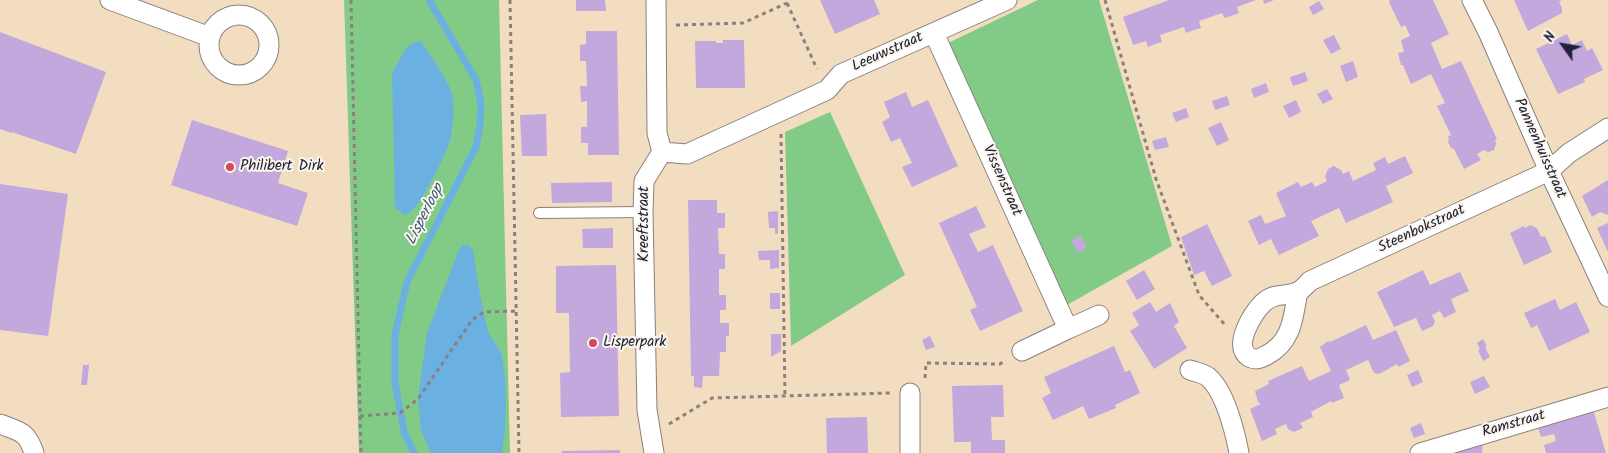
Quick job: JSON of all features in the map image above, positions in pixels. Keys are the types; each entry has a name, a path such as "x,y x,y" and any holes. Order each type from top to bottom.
{"street":[{"path":"110,0 210,37"},
{"path":"656,0 657,133 662,152"},
{"name":"Leeuwstraat","path":"662,152 687,154 827,90 841,74 1007,0"},
{"name":"Pannenhuisstraat","path":"1472,0 1488,32 1548,171 1608,297"},
{"name":"Vissenstraat","path":"934,33 1068,329"},
{"name":"Steenbokstraat","path":"1298,292 1288,334 1275,350 1259,359 1251,358 1245,354 1242,349 1246,328 1256,310 1271,297 1298,292 1310,281 1548,171 1569,153 1608,128"},
{"name":"Kreeftstraat","path":"652,444 647,410 644,180 662,152"},
{"path":"1022,351 1099,315"},
{"path":"1190,370 1207,376 1218,389 1234,430 1239,453"},
{"path":"910,393 910,453"},
{"name":"Ramstraat","path":"1420,453 1608,397"},
{"path":"0,424 24,434 31,443 34,453"}],"lane":[{"path":"539,213 643,212"}],"path":[{"path":"351,0 361,453"},
{"path":"510,0 519,453"},
{"path":"1105,0 1156,179 1199,294 1230,330 1246,328"},
{"path":"656,26 743,23 788,2 827,90"},
{"path":"780,111 785,396"},
{"path":"360,416 400,413 418,399 472,320 484,312 516,310"},
{"path":"652,444 712,398 910,393 925,379 926,363 1000,364 1022,351"}],"green space":[{"path":"344,0 499,0 510,453 359,453"},
{"path":"1038,0 1099,0 1172,246 1065,306 948,43"},
{"path":"830,112 905,275 791,346 785,132"}],"water":[{"path":"420,41 451,89 453,100 452,133 436,172 423,195 411,212 405,215 395,208 392,73 405,50 412,43"},
{"path":"462,245 469,245 473,250 488,330 501,353 505,376 506,403 502,453 431,453 421,431 418,399 427,333"}],"building":[{"path":"576,0 605,0 606,11 576,11"},
{"path":"820,0 874,0 880,14 835,34"},
{"path":"1169,0 1256,0 1237,7 1239,13 1225,18 1222,13 1199,21 1201,28 1186,33 1184,27 1160,35 1162,42 1148,47 1146,41 1133,45 1123,17"},
{"path":"1263,0 1274,0 1264,4"},
{"path":"1390,0 1433,0 1449,34 1431,43 1442,69 1461,61 1497,139 1495,140 1494,150 1488,152 1484,150 1477,154 1481,160 1464,169 1454,149 1451,148 1448,142 1448,136 1451,135 1437,106 1445,103 1431,74 1411,84 1403,65 1401,65 1398,53 1404,52 1401,40 1410,36 1405,25 1401,27 1389,2"},
{"path":"1514,0 1560,0 1562,13 1528,31"},
{"path":"1319,1 1324,9 1313,15 1309,7"},
{"path":"586,31 617,31 619,155 588,155 588,143 581,143 581,127 587,127 587,101 581,102 580,86 587,86 586,61 580,61 580,45 586,44"},
{"path":"0,32 106,72 76,154 0,129"},
{"path":"1567,34 1572,45 1582,40 1587,51 1592,48 1603,70 1584,79 1585,82 1558,94 1536,49"},
{"path":"1334,35 1341,49 1331,54 1323,40"},
{"path":"723,40 744,40 745,88 696,88 695,41 723,43"},
{"path":"1353,61 1358,77 1346,82 1340,66"},
{"path":"1305,72 1308,81 1293,86 1290,77"},
{"path":"1266,83 1269,92 1254,98 1251,89"},
{"path":"1327,89 1333,99 1323,104 1317,94"},
{"path":"906,92 912,107 928,100 958,166 912,187 902,167 912,163 900,138 891,142 882,122 890,117 884,102"},
{"path":"1227,96 1230,105 1215,110 1212,101"},
{"path":"1296,100 1301,112 1289,118 1283,106"},
{"path":"1186,108 1189,117 1176,122 1172,113"},
{"path":"546,114 547,156 522,156 520,115"},
{"name":"Philibert Dirk","path":"192,120 288,151 278,183 308,193 297,226 171,185"},
{"path":"1221,122 1229,140 1217,146 1208,128"},
{"path":"1166,137 1169,147 1155,150 1152,141"},
{"path":"1405,156 1413,173 1386,186 1393,202 1346,223 1339,208 1311,221 1319,236 1279,255 1271,239 1259,245 1248,221 1261,215 1265,224 1286,216 1276,193 1298,182 1301,187 1312,182 1315,187 1327,181 1325,177 1328,169 1334,166 1341,170 1343,174 1349,171 1353,181 1376,170 1373,163 1385,157 1388,164"},
{"path":"1608,180 1608,215 1600,212 1592,217 1582,196"},
{"path":"612,182 612,202 552,203 551,183"},
{"path":"0,184 68,194 48,336 0,330"},
{"path":"688,200 717,200 717,213 725,213 725,228 718,228 719,254 725,254 725,269 719,269 719,295 726,295 726,310 720,310 720,323 729,323 729,336 726,336 726,352 720,352 719,376 703,376 702,388 694,387 694,376 691,376"},
{"path":"976,206 986,227 969,234 978,252 993,245 1023,311 980,331 970,310 977,307 939,223"},
{"path":"778,211 778,234 775,234 775,228 769,228 768,212"},
{"path":"1608,223 1608,252 1597,228"},
{"path":"1207,224 1232,276 1212,286 1204,271 1194,275 1181,237"},
{"path":"1530,225 1537,228 1541,237 1545,236 1552,252 1524,265 1510,233"},
{"path":"613,228 613,248 583,248 582,229"},
{"path":"1080,235 1087,247 1078,253 1071,241"},
{"path":"779,250 779,268 770,269 770,260 759,260 758,251"},
{"name":"Lisperpark","path":"616,265 619,416 561,417 560,373 570,372 569,313 556,313 556,266"},
{"path":"1144,270 1155,289 1137,300 1126,281"},
{"path":"1423,270 1430,285 1460,272 1469,291 1451,299 1456,312 1444,318 1440,311 1432,315 1435,321 1433,326 1422,331 1416,318 1394,327 1377,292"},
{"path":"770,293 780,293 780,309 770,309"},
{"path":"1555,299 1560,310 1576,302 1590,332 1549,351 1537,325 1531,328 1524,313"},
{"path":"1150,302 1156,312 1170,303 1179,322 1174,326 1187,348 1154,369 1130,331 1139,325 1132,313"},
{"path":"1366,325 1373,340 1396,330 1410,361 1398,367 1397,364 1379,374 1374,373 1368,360 1346,370 1350,380 1339,385 1344,398 1332,403 1331,401 1311,412 1313,417 1300,423 1303,428 1294,432 1288,429 1286,424 1275,429 1277,434 1262,441 1250,409 1261,404 1258,402 1255,391 1269,384 1268,381 1302,366 1309,381 1331,371 1320,347 1328,341 1330,342"},
{"path":"771,334 781,334 781,351 771,357"},
{"path":"930,336 935,347 926,350 922,340"},
{"path":"1483,339 1490,357 1483,361 1477,343"},
{"path":"1114,346 1125,372 1130,370 1140,393 1115,405 1116,408 1089,419 1083,406 1053,420 1042,398 1051,393 1044,377"},
{"path":"83,365 89,365 87,385 81,385"},
{"path":"1418,370 1423,382 1412,387 1407,375"},
{"path":"1484,376 1490,387 1475,394 1470,382"},
{"path":"1003,385 1004,417 991,417 992,440 1005,440 1005,453 971,453 971,442 954,442 952,386"},
{"path":"1593,409 1606,453 1546,453 1544,445 1556,441 1554,434 1541,437 1537,425"},
{"path":"867,417 868,453 827,453 826,418"},
{"path":"1421,423 1425,434 1414,438 1410,428"},
{"path":"1483,441 1482,453 1446,453"},
{"path":"620,450 620,453 562,453 562,451"}],"waterway":[{"name":"Lisperloop","path":"414,453 404,432 395,382 395,335 407,282 476,147 480,126 481,104 476,80 429,0"}],"place":[{"name":"Philibert Dirk","path":"230,167"},
{"name":"Lisperpark","path":"593,343"}]}
